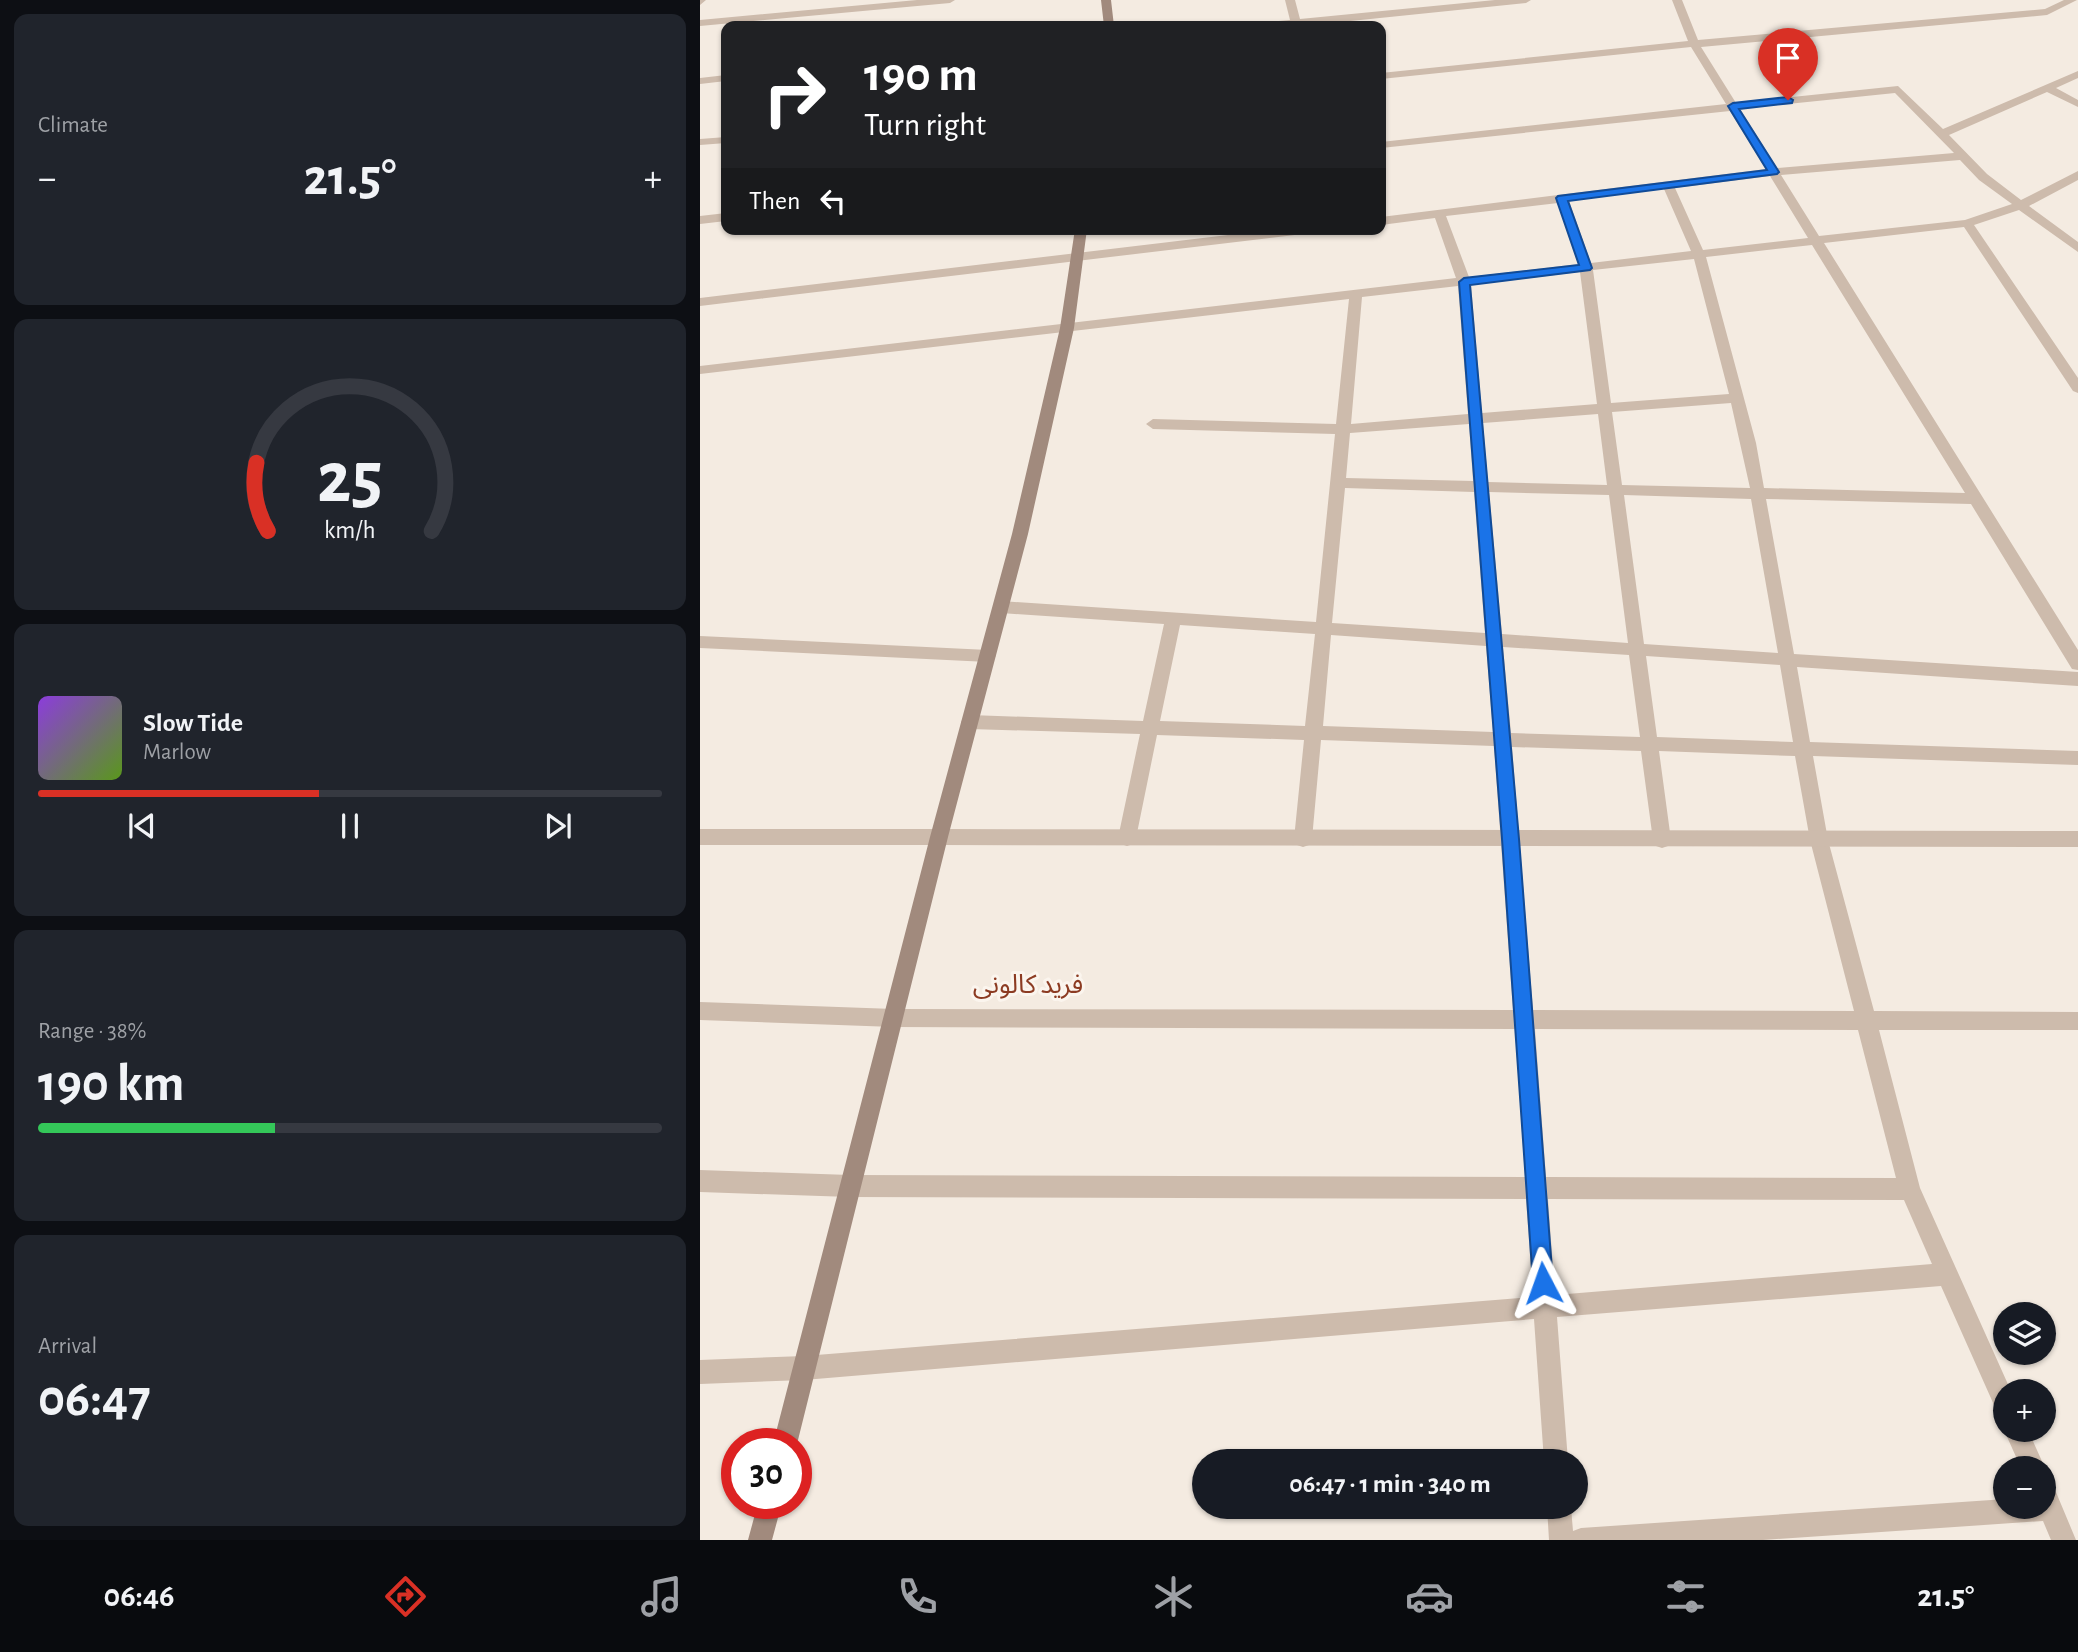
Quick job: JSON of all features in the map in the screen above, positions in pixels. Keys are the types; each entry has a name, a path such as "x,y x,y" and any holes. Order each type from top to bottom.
{"main road":[{"path":"1105,0 1109,21"},
{"path":"789,1428 939,837 1001,607 1067,328 1080,235"},
{"path":"761,1540 766,1519"}],"street":[{"path":"722,21 950,0"},
{"path":"1290,0 1295,21"},
{"path":"1325,21 1526,0"},
{"path":"1677,0 1694,44 2078,664"},
{"path":"1386,75 2047,12 2072,0"},
{"path":"700,23 721,21"},
{"path":"1941,134 2078,74"},
{"path":"700,81 721,79"},
{"path":"2048,88 2078,104"},
{"path":"1386,144 1898,89 1983,177 2078,248"},
{"path":"700,142 721,140"},
{"path":"1386,220 1774,172 1962,156"},
{"path":"700,370 1967,223 2021,205 2078,175"},
{"path":"1668,185 1699,255 1737,398 1758,494 1819,840 1910,1189 1994,1379"},
{"path":"1562,198 1586,268 1662,840"},
{"path":"1439,214 1464,282 1511,839 1555,1449"},
{"path":"700,220 721,218"},
{"path":"1967,223 2078,388"},
{"path":"700,302 1261,235"},
{"path":"1303,839 1356,295"},
{"path":"1153,424 1342,429 1737,398"},
{"path":"1337,483 1976,499"},
{"path":"1001,607 2078,679"},
{"path":"1127,838 1173,618"},
{"path":"700,642 988,656"},
{"path":"970,722 2078,758"},
{"path":"700,837 2078,839"},
{"path":"700,1011 894,1018 2078,1021"},
{"path":"700,1181 850,1186 1910,1189"},
{"path":"700,1372 804,1368 1948,1274"},
{"path":"1581,1540 1993,1506"},
{"path":"1560,1519 1561,1540"},
{"path":"2055,1519 2064,1540"}],"district":[{"name":"فرید کالونی","path":"1028,985"}],"route":[{"path":"1543,1283 1511,839 1464,282 1586,268 1562,198 1774,172 1733,106 1788,100"}]}
